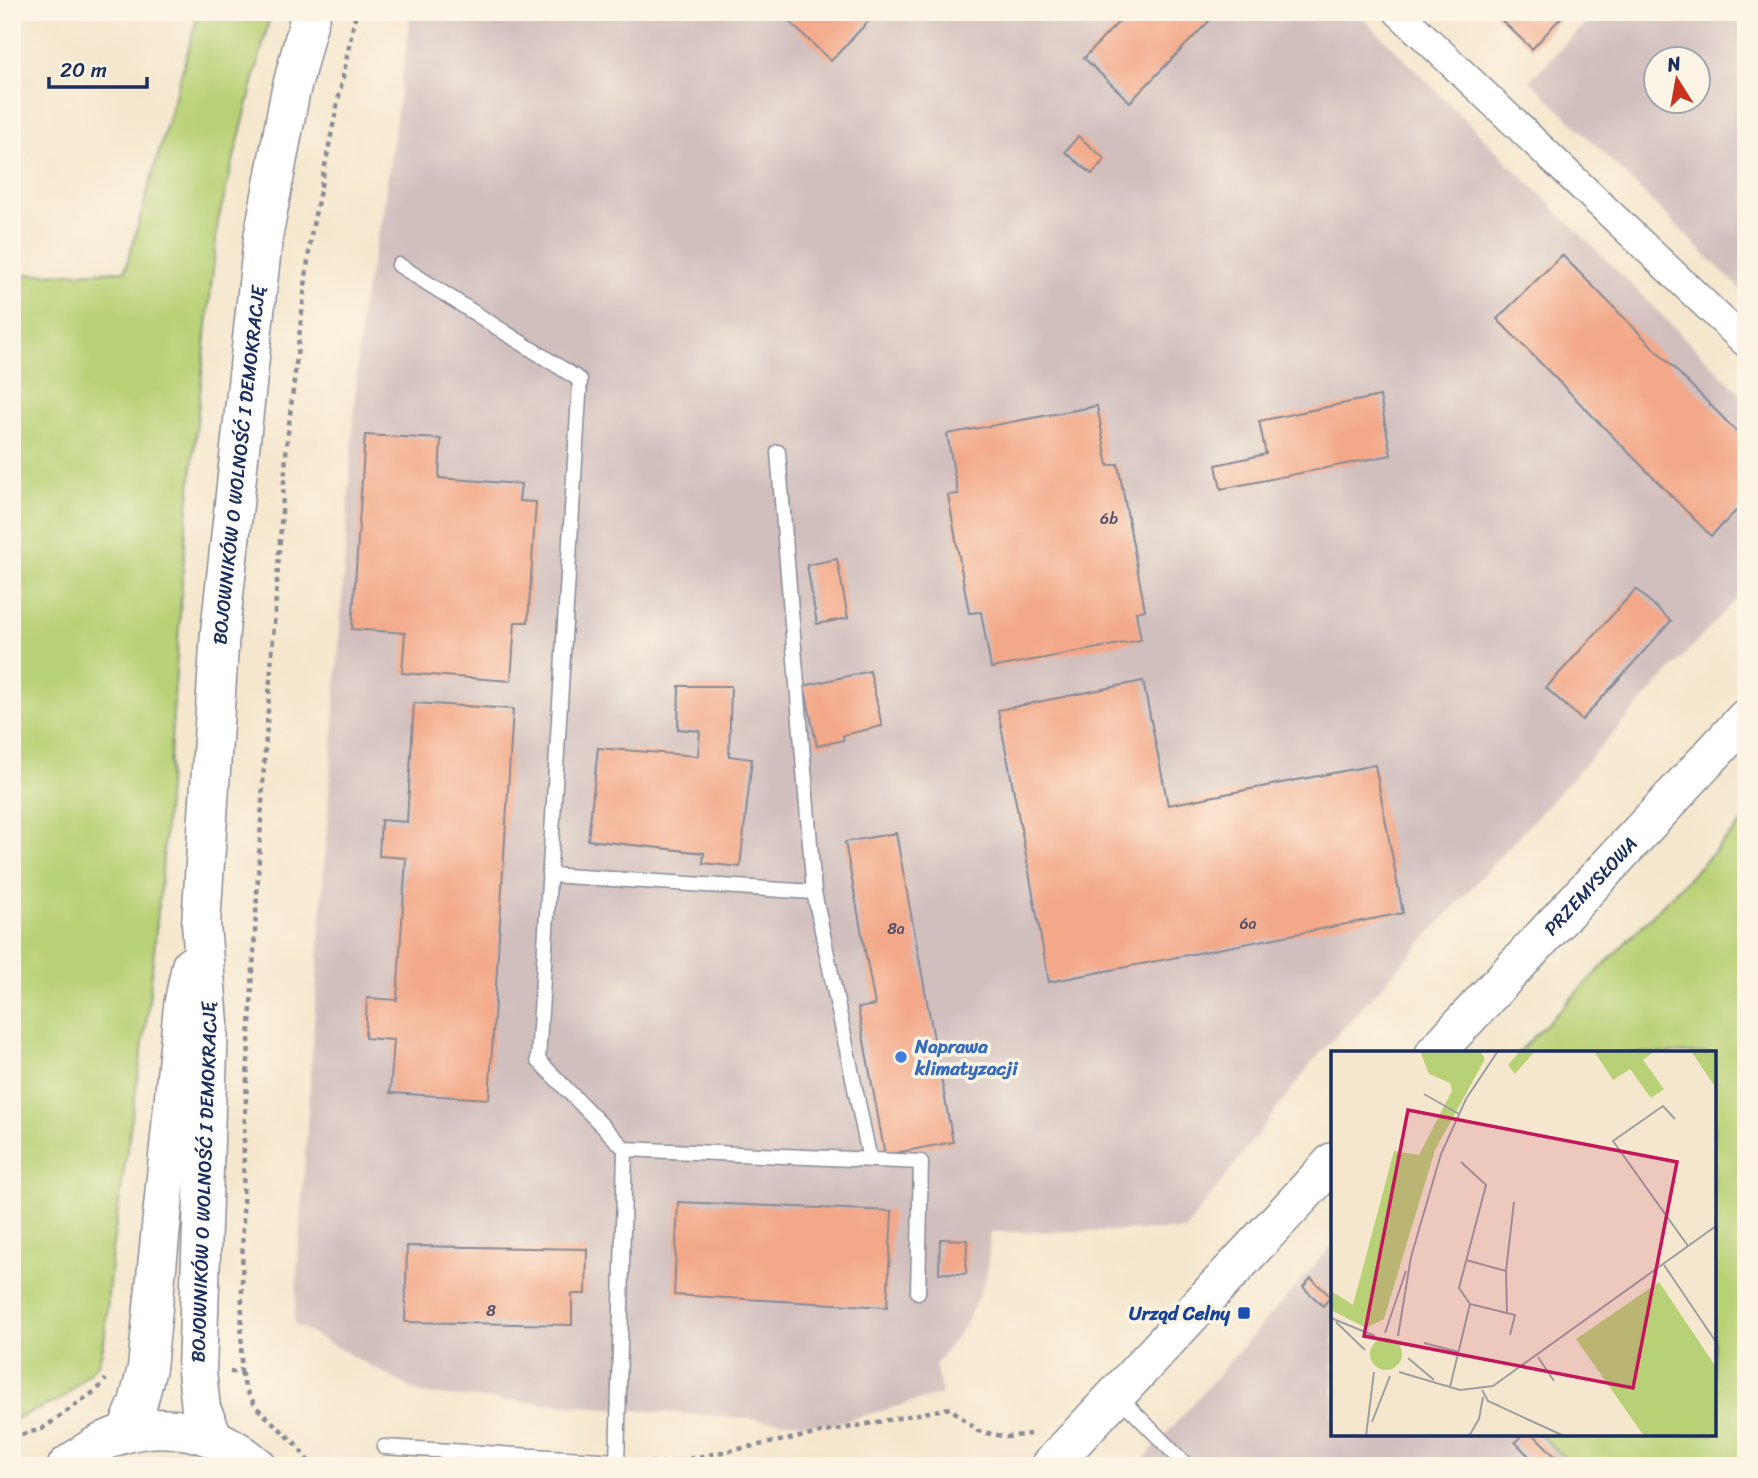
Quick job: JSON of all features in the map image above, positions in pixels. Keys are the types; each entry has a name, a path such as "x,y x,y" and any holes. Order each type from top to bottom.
{"main road":[{"name":"BOJOWNIKÓW O WOLNOŚĆ I DEMOKRACJĘ","path":"214,1438 201,1409 197,1371 209,1023 201,924 220,632 263,238 290,94 311,12"},
{"name":"PRZEMYSŁOWA","path":"1437,1051 1746,718"},
{"name":"BOJOWNIKÓW O WOLNOŚĆ I DEMOKRACJĘ","path":"126,1433 138,1403 147,1368 183,1006 201,924"},
{"path":"1044,1449 1116,1395 1331,1164"},
{"path":"67,1466 85,1452 111,1438 126,1433 176,1428 214,1438 242,1452 257,1466"}],"street":[{"path":"1398,12 1746,343"}],"lane":[{"path":"399,265 580,380 538,1060 625,1149 921,1162 918,1292"},
{"path":"778,452 814,892 870,1160"},
{"path":"549,875 814,892"},
{"path":"384,1447 617,1463 625,1149"},
{"path":"1116,1395 1187,1466"}],"path":[{"path":"312,1466 295,1443 257,1408 246,1390 241,1372 244,1135 264,766 287,441 311,234 356,12"},
{"path":"12,1437 42,1429 75,1407 98,1389 115,1366 147,1368"},
{"path":"197,1371 241,1372"},
{"path":"617,1463 666,1463 950,1408 978,1431 1044,1449"}],"shaded area":[{"path":"411,12 1357,12 1746,399 1746,588 1314,1060 1185,1230 991,1232 986,1278 967,1322 935,1365 942,1394 830,1425 422,1394 294,1324 361,311 383,212"},
{"path":"1596,12 1746,12 1746,295 1530,80"},
{"path":"1331,1246 1331,1436 1542,1436 1573,1466 1138,1466"}],"green space":[{"path":"199,12 271,12 218,221 186,527 162,871 148,1010 112,1250 104,1344 98,1364 62,1399 12,1420 12,275 125,271"},
{"path":"1746,819 1746,1466 1573,1466 1542,1436 1716,1436 1716,1051 1520,1051"},
{"path":"148,1461 175,1462 190,1466 131,1466"}],"building":[{"path":"779,12 877,12 831,61"},
{"path":"1128,12 1218,12 1130,102 1084,58"},
{"path":"1493,12 1566,12 1532,49"},
{"path":"1078,136 1105,159 1092,174 1065,152"},
{"path":"1562,255 1746,441 1746,501 1711,536 1497,319"},
{"path":"1380,396 1391,455 1221,489 1216,465 1266,454 1259,421"},
{"path":"1097,406 1108,466 1118,464 1145,610 1136,612 1141,640 991,668 981,612 969,613 948,495 958,494 947,434"},
{"path":"365,435 441,439 439,478 521,484 519,501 536,502 528,622 515,622 511,681 402,673 405,633 352,629"},
{"path":"837,559 848,618 817,624 807,565"},
{"path":"1636,589 1671,621 1582,720 1546,688"},
{"path":"870,671 882,726 843,735 844,740 817,746 804,686"},
{"path":"1143,681 1168,805 1375,765 1403,913 1049,982 998,710"},
{"path":"679,686 731,686 729,756 752,759 740,867 703,863 704,853 588,840 598,748 698,756 700,731 678,729"},
{"path":"414,703 513,709 489,1099 390,1093 394,1040 365,1038 367,998 397,1000 406,858 379,856 381,820 407,822"},
{"path":"896,833 953,1142 885,1155 858,1008 875,1005 845,842"},
{"path":"678,1202 892,1211 887,1307 674,1295"},
{"path":"940,1239 967,1240 966,1274 939,1273"},
{"path":"407,1246 587,1249 586,1294 572,1294 572,1325 405,1322"},
{"path":"1311,1278 1331,1297 1323,1306 1303,1287"},
{"path":"1521,1436 1535,1436 1565,1466 1539,1466 1515,1442"}],"place":[{"name":"Naprawa klimatyzacji","path":"901,1057"},
{"name":"Urząd Celny","path":"1244,1313"}]}
